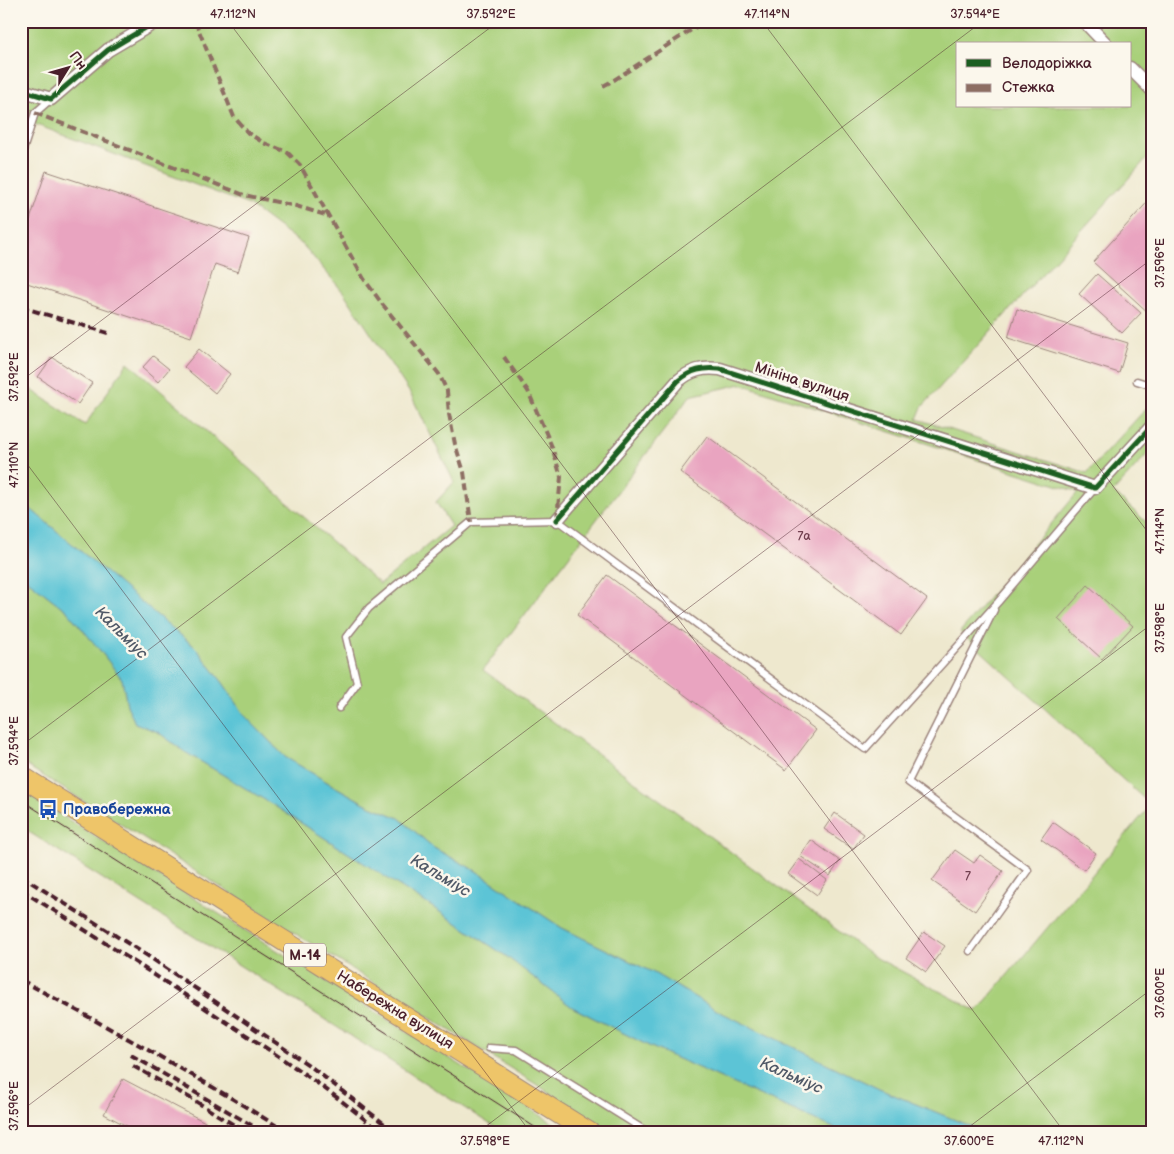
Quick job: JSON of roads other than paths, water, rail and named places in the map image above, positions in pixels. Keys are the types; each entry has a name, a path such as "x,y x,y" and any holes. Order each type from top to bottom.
{"highway":[{"name":"Набережна вулиця","path":"21,776 590,1133"}],"street":[{"path":"21,90 51,99 108,50 157,21"},
{"path":"1084,21 1104,42"},
{"path":"1132,70 1153,91"},
{"name":"Мініна вулиця","path":"557,520 678,381 690,372 704,368 720,369 1095,488"},
{"path":"1095,488 1153,425"}],"lane":[{"path":"21,156 35,113 51,99"},
{"path":"1137,381 1153,386"},
{"path":"339,708 357,683 346,637 368,608 472,522 557,520 866,749 998,602 1095,488"},
{"path":"970,950 1028,870 908,782 998,602"},
{"path":"489,1048 516,1050 649,1133"}],"water":[{"name":"Кальміус","path":"21,501 196,648 246,717 285,757 368,805 399,818 434,848 476,871 562,928 652,972 720,1012 879,1089 987,1133 845,1133 649,1046 572,1007 506,956 437,910 270,803 185,752 158,732 135,723 127,705 122,679 67,611 21,574"}],"tram line":[{"path":"21,800 544,1133"}],"railway":[{"path":"21,220 29,222"},
{"path":"21,307 108,333"},
{"path":"21,876 148,956 310,1066 396,1133"},
{"path":"21,890 278,1056 320,1085 381,1133"},
{"path":"21,980 189,1073 288,1133"},
{"path":"131,1055 265,1133"},
{"path":"133,1066 247,1133"}],"place":[{"name":"Правобережна","path":"48,809"}]}
